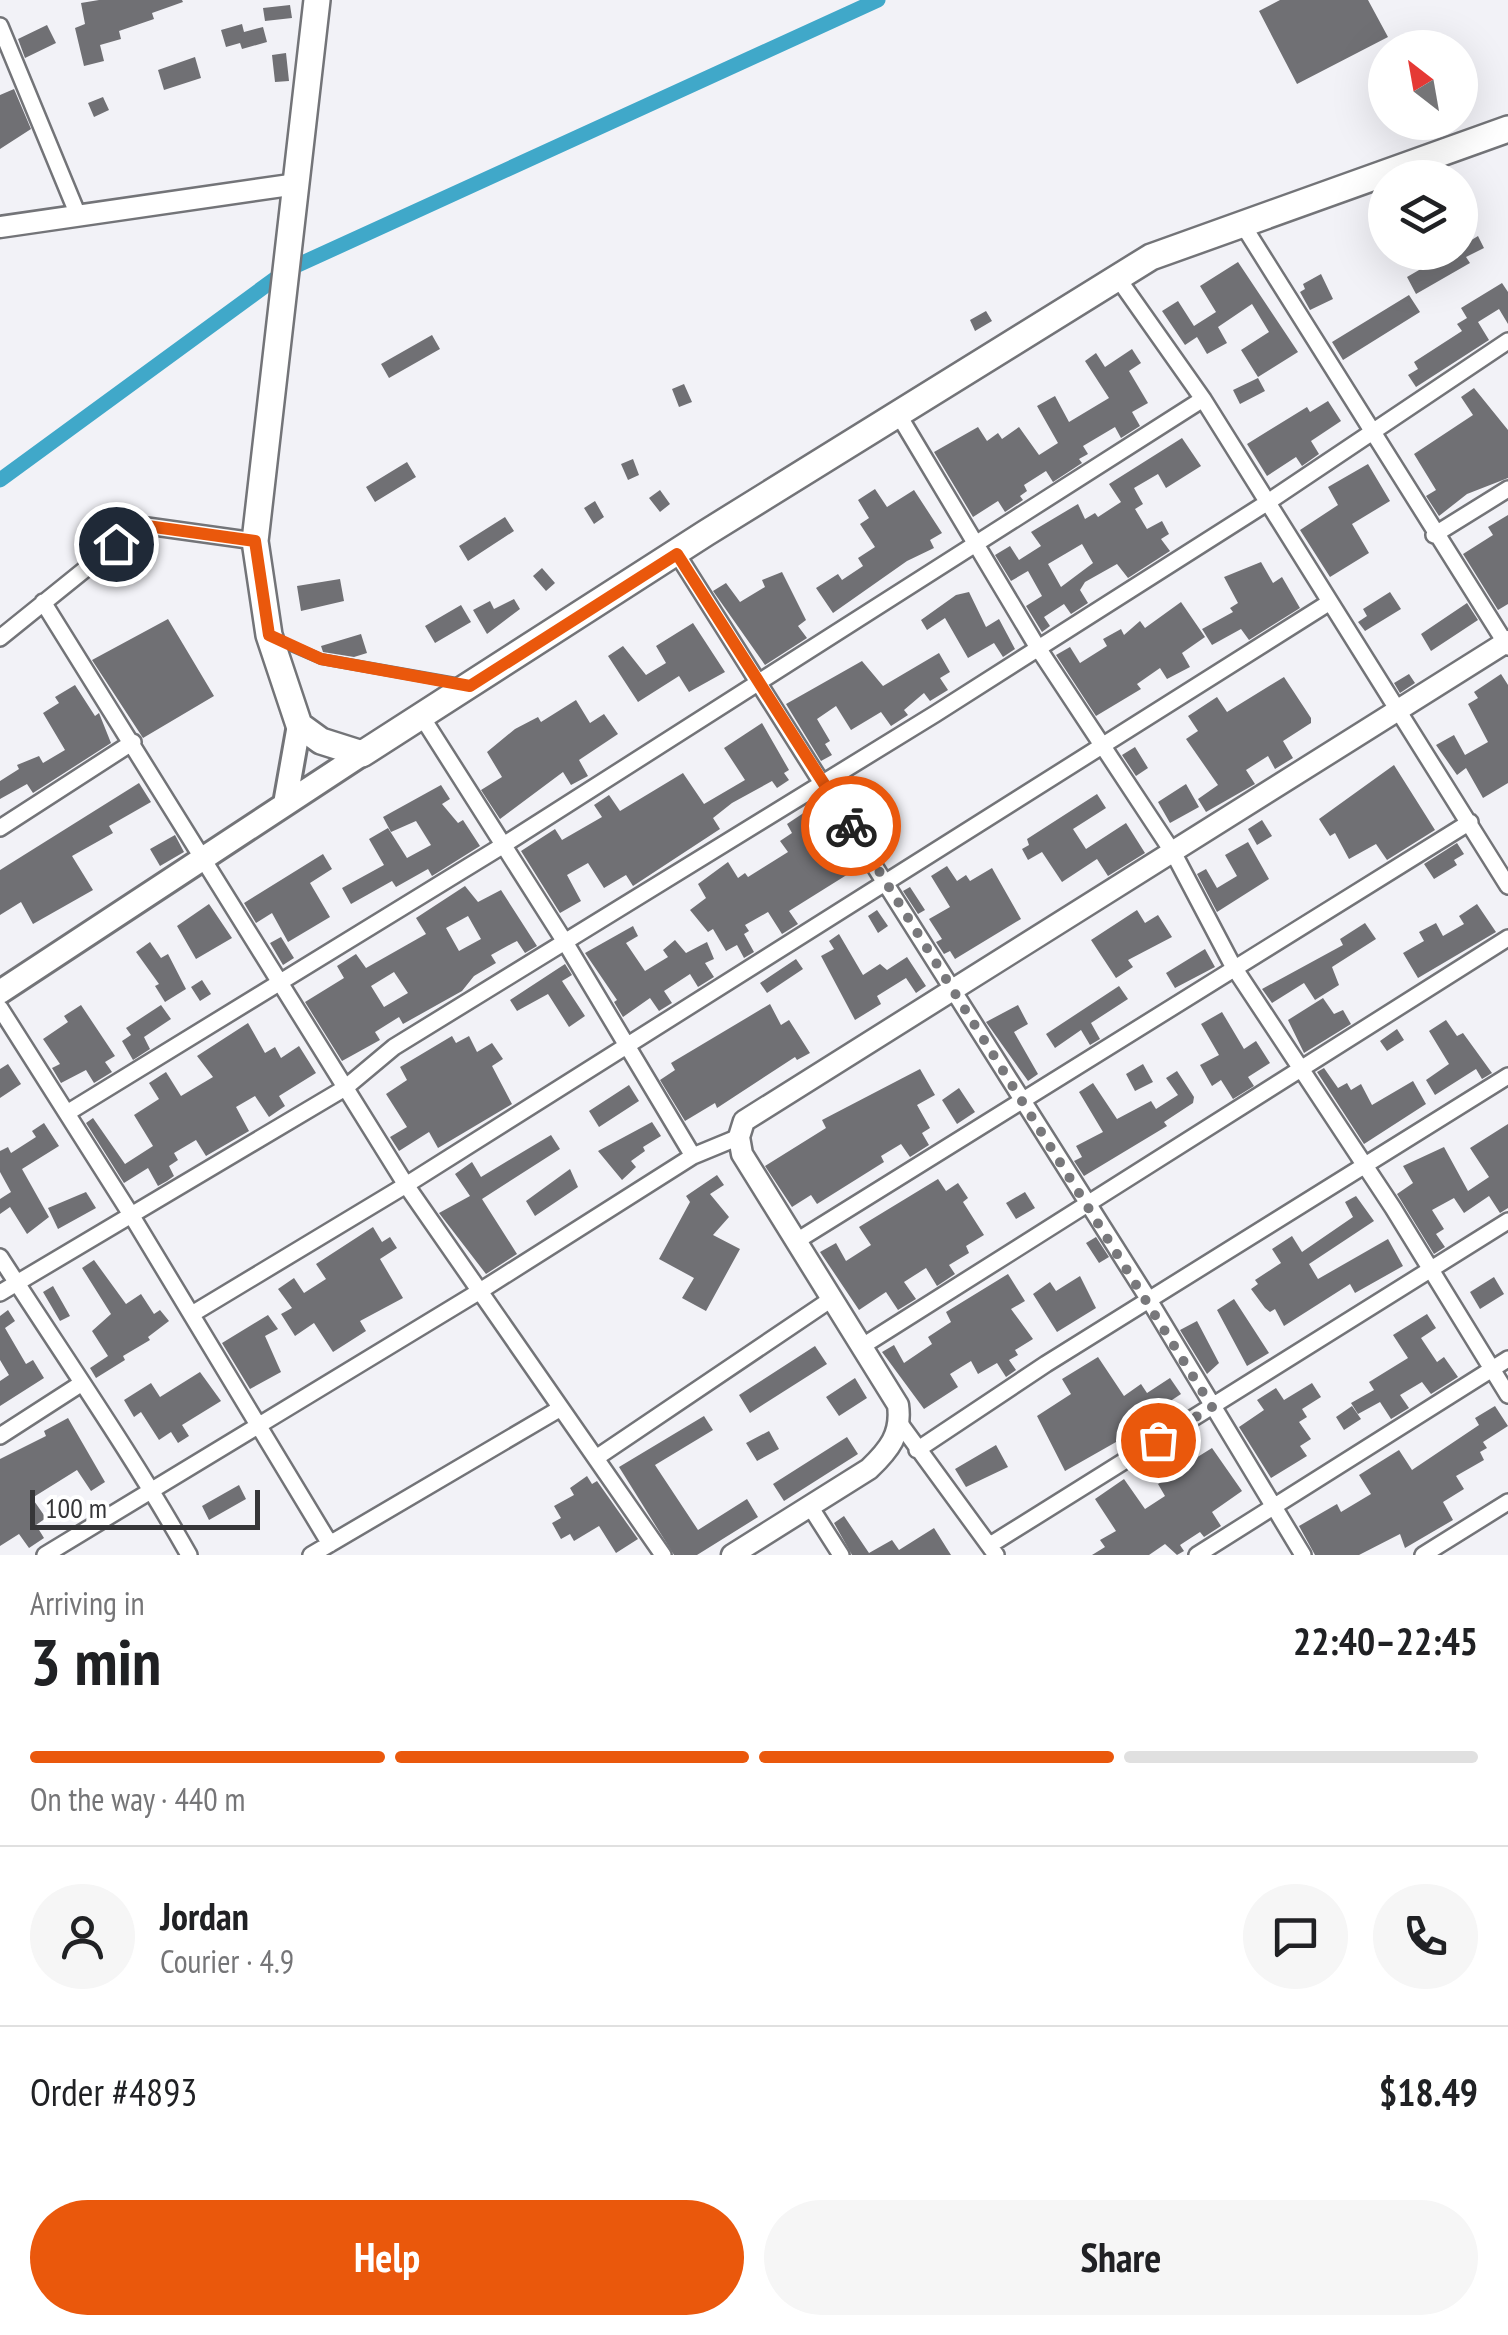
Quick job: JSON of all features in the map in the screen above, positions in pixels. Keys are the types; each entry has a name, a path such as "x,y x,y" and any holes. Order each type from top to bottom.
{"main road":[{"path":"284,804 299,725 269,635 255,541 318,0"},
{"path":"0,992 362,754 1151,257 1508,130"},
{"path":"299,725 321,742 362,754"}],"street":[{"path":"0,26 78,215"},
{"path":"0,227 296,184"},
{"path":"1241,222 1434,535 1507,643 744,1121 739,1138 742,1154 898,1405 901,1426 993,1550 1508,1220"},
{"path":"1117,277 1203,398 1508,886"},
{"path":"0,1293 345,1088 394,1047 1266,504 1508,341"},
{"path":"67,1113 280,978 502,846 1203,398"},
{"path":"898,414 1038,648 1174,854 1233,966 1365,1166 1508,1396"},
{"path":"1434,535 1508,489"},
{"path":"0,638 140,525 255,541"},
{"path":"677,554 1149,1300 1304,1555"},
{"path":"43,602 206,858 406,1185 663,1555"},
{"path":"192,1314 626,1048 1330,602"},
{"path":"422,718 565,942 693,1156"},
{"path":"0,828 132,742"},
{"path":"795,1242 1470,822"},
{"path":"861,1347 1508,938"},
{"path":"0,1008 130,1213 330,1544"},
{"path":"918,1450 1149,1300 1508,1076"},
{"path":"45,1555 480,1291 693,1156 739,1138"},
{"path":"0,1257 79,1385 151,1489 189,1555"},
{"path":"596,1458 830,1300"},
{"path":"1197,1555 1508,1359"},
{"path":"0,1436 79,1385"},
{"path":"311,1555 562,1408"},
{"path":"732,1555 868,1469 888,1451 901,1426"},
{"path":"1423,1555 1508,1502"},
{"path":"811,1508 841,1555"}],"lane":[{"path":"269,635 321,659 470,686"}],"building":[{"path":"1280,0 1368,0 1384,30 1368,30 1368,47 1297,84 1259,11"},
{"path":"183,2 152,13 154,19 119,31 121,39 100,45 104,61 84,66 75,28 85,24 81,3"},
{"path":"290,5 292,18 265,21 263,8"},
{"path":"242,24 244,32 263,27 267,42 242,49 240,43 226,47 221,30"},
{"path":"47,25 56,43 25,58 18,39"},
{"path":"286,53 289,81 275,82 272,55"},
{"path":"195,57 201,78 164,90 158,70"},
{"path":"14,89 31,129 0,149 0,95"},
{"path":"103,97 109,110 94,117 88,103"},
{"path":"1238,262 1298,352 1258,377 1241,350 1269,332 1252,304 1218,327 1227,343 1207,354 1197,337 1185,345 1162,311 1178,301 1194,326 1216,312 1200,286"},
{"path":"1419,270 1458,270 1416,294 1407,277"},
{"path":"1321,274 1333,299 1310,310 1300,292 1305,289 1303,284"},
{"path":"1502,283 1508,292 1508,324 1499,309 1478,322 1489,340 1416,387 1408,375 1418,369 1414,362 1462,331 1457,324 1467,318 1461,308"},
{"path":"1409,295 1420,312 1343,360 1332,342"},
{"path":"986,311 992,321 975,331 970,320"},
{"path":"432,335 440,349 389,378 381,364"},
{"path":"1132,349 1141,363 1129,371 1148,403 1132,412 1140,426 1121,438 1115,427 1083,446 1088,454 1079,459 1082,463 1053,482 1046,471 1024,485 1027,491 1020,496 1023,500 1005,512 998,501 973,517 934,452 978,427 987,441 998,433 1002,439 1019,427 1039,455 1058,443 1037,406 1055,396 1069,422 1109,398 1085,361 1096,353 1105,367"},
{"path":"1258,378 1265,391 1240,404 1233,390"},
{"path":"684,384 692,402 679,407 672,389"},
{"path":"1474,388 1508,430 1508,478 1467,494 1439,516 1426,496 1436,490 1414,454 1473,415 1461,397"},
{"path":"1328,401 1341,421 1311,441 1319,454 1302,466 1296,457 1267,476 1247,444 1307,407 1310,412"},
{"path":"1182,438 1201,466 1166,488 1158,474 1134,488 1143,504 1135,509 1147,529 1162,521 1169,534 1161,539 1170,551 1128,578 1117,564 1085,582 1080,590 1088,603 1071,614 1064,604 1044,617 1050,626 1042,632 1026,606 1042,596 1028,571 1011,581 995,555 1010,546 1019,560 1041,546 1031,532 1078,504 1085,519 1095,513 1098,517 1121,502 1109,484","holes":["1082,544 1093,563 1061,587 1048,564"]},
{"path":"633,459 639,475 628,480 621,464"},
{"path":"407,462 416,477 375,502 366,487"},
{"path":"1368,464 1390,501 1352,524 1369,553 1330,577 1300,530 1338,505 1328,487"},
{"path":"875,489 887,507 914,490 942,533 930,540 934,548 907,561 833,613 816,588 838,574 842,580 863,566 858,558 875,547 860,524 869,518 858,500"},
{"path":"660,490 670,504 660,512 649,498"},
{"path":"595,501 604,517 594,524 584,508"},
{"path":"1508,515 1508,604 1498,610 1463,554 1493,535 1488,527"},
{"path":"505,517 514,531 468,561 459,546"},
{"path":"1261,562 1273,583 1282,577 1300,608 1249,640 1241,629 1212,645 1202,629 1233,612 1230,608 1238,603 1224,577"},
{"path":"542,568 555,583 546,591 533,576"},
{"path":"782,572 806,620 798,626 807,638 765,665 713,591 726,583 740,602 765,587 762,580"},
{"path":"340,579 344,601 301,611 297,586"},
{"path":"969,592 986,627 999,619 1015,649 1003,657 994,643 968,658 945,618 927,630 921,620 956,595"},
{"path":"1390,592 1401,609 1365,631 1358,622 1367,616 1363,609"},
{"path":"514,599 520,609 487,634 473,610 490,601 494,609"},
{"path":"1181,602 1205,637 1182,653 1190,667 1167,679 1160,668 1137,684 1141,689 1096,716 1056,655 1070,647 1080,663 1107,646 1103,639 1121,629 1124,635 1140,621 1145,628"},
{"path":"1467,603 1478,620 1431,651 1421,634"},
{"path":"461,605 471,622 435,643 425,626"},
{"path":"168,619 214,696 143,738 92,660"},
{"path":"693,623 725,672 689,692 679,676 638,702 608,656 623,646 646,675 666,663 656,646"},
{"path":"361,634 367,653 354,657 323,652 321,646"},
{"path":"939,653 950,672 940,678 948,690 930,701 924,693 904,710 908,715 891,726 881,712 851,730 836,706 817,719 830,741 825,744 832,755 821,761 786,704 862,661 883,686"},
{"path":"1409,674 1415,683 1400,693 1394,683"},
{"path":"1501,674 1508,685 1508,783 1483,798 1466,768 1457,775 1436,745 1454,735 1465,755 1488,742 1468,704 1478,698 1474,692"},
{"path":"1284,677 1311,718 1311,723 1283,741 1293,758 1275,769 1268,756 1246,770 1255,784 1206,812 1198,799 1218,785 1186,739 1198,731 1188,716 1217,697 1227,712"},
{"path":"75,685 95,716 99,713 111,743 33,793 27,784 0,799 0,781 19,769 17,765 39,756 43,763 65,750 43,713 59,703 55,697"},
{"path":"576,700 590,723 604,714 618,734 579,760 588,776 571,785 563,772 500,819 481,790 502,777 487,752 515,729 538,717 541,722"},
{"path":"762,723 789,770 784,773 789,780 777,788 772,781 732,803 713,818 720,829 633,886 626,875 604,888 588,863 567,875 581,901 560,913 521,851 555,829 562,840 602,817 594,805 609,795 620,811 683,773 704,804 745,780 724,748"},
{"path":"1135,747 1148,768 1136,776 1122,755"},
{"path":"1394,765 1435,830 1387,860 1376,844 1349,859 1335,833 1330,836 1319,819"},
{"path":"139,783 151,802 109,826 113,833 72,856 93,890 33,924 21,902 0,915 0,870"},
{"path":"1186,784 1199,807 1170,823 1158,802"},
{"path":"441,785 450,799 442,804 458,823 463,820 480,846 432,876 428,869 396,887 392,881 351,904 342,888 384,865 369,839 388,828 407,858 431,845 416,821 391,832 383,817"},
{"path":"1097,794 1106,808 1073,829 1086,849 1126,823 1145,853 1108,876 1097,859 1062,882 1042,852 1028,860 1022,849 1029,845 1027,839"},
{"path":"814,806 853,871 789,911 798,924 782,934 768,912 745,925 749,931 744,934 754,952 744,958 737,945 726,951 713,929 708,932 690,910 706,898 698,884 728,862 738,878 745,873 748,877 788,852 780,841 792,833 787,824"},
{"path":"1262,820 1272,836 1257,845 1248,829"},
{"path":"175,835 184,852 160,866 150,849"},
{"path":"1248,842 1269,879 1217,912 1197,874 1206,869 1217,888 1237,876 1225,855"},
{"path":"1457,843 1464,854 1454,860 1457,865 1434,879 1424,864"},
{"path":"323,854 332,869 310,883 330,917 288,942 272,913 256,923 244,903"},
{"path":"947,866 957,881 966,875 970,881 992,868 1021,919 955,959 950,951 944,954 936,942 942,939 929,919 950,907 931,876"},
{"path":"465,886 478,902 501,890 537,946 525,953 517,941 491,955 496,963 474,976 462,991 403,1024 399,1017 375,1032 380,1040 342,1061 305,1002 344,978 337,966 356,954 366,968 426,934 416,918","holes":["468,916 481,939 459,951 446,928","394,972 408,993 384,1007 371,986"]},
{"path":"910,887 925,910 918,914 903,891"},
{"path":"209,904 232,938 196,959 177,926"},
{"path":"1477,904 1496,932 1418,978 1403,953 1424,941 1419,932 1436,923 1443,936 1464,924 1459,916"},
{"path":"877,910 888,926 878,933 868,916"},
{"path":"1137,910 1145,923 1158,915 1172,937 1128,960 1133,967 1116,978 1091,940"},
{"path":"1365,923 1376,939 1332,967 1339,985 1315,1000 1304,983 1272,1003 1262,989 1343,945 1340,939"},
{"path":"633,926 638,936 626,943 645,971 668,957 663,950 675,940 686,953 707,942 714,959 705,963 714,977 698,987 690,974 664,991 672,1003 659,1011 650,998 623,1017 614,1002 617,1000 585,953"},
{"path":"839,934 863,975 880,964 887,970 907,957 926,986 916,993 906,978 877,996 881,1004 855,1020 821,956 834,949 829,941"},
{"path":"281,937 294,958 283,965 270,943"},
{"path":"150,942 161,958 168,954 186,989 165,1002 155,986 159,984 136,952"},
{"path":"1205,949 1215,967 1175,988 1166,973"},
{"path":"796,959 803,969 767,993 760,983"},
{"path":"565,964 572,975 562,981 585,1016 569,1027 548,994 517,1011 510,1000"},
{"path":"202,980 211,994 200,1001 191,987"},
{"path":"1119,986 1128,999 1091,1023 1100,1039 1090,1045 1081,1030 1055,1048 1046,1034"},
{"path":"1323,998 1334,1014 1343,1010 1351,1024 1304,1053 1288,1020"},
{"path":"770,1004 781,1025 789,1020 810,1053 797,1060 795,1057 717,1108 715,1103 685,1121 660,1080 675,1070 671,1063"},
{"path":"81,1005 115,1056 105,1062 112,1072 94,1083 86,1070 61,1083 52,1068 60,1064 43,1039 68,1022 64,1016"},
{"path":"161,1005 171,1019 144,1037 150,1049 133,1060 122,1041 131,1035 126,1028"},
{"path":"1018,1005 1028,1024 1014,1032 1038,1074 1028,1081 986,1022"},
{"path":"1222,1012 1244,1049 1256,1041 1270,1063 1248,1077 1254,1086 1233,1099 1221,1080 1212,1086 1200,1065 1219,1055 1201,1024"},
{"path":"1446,1020 1457,1036 1463,1033 1492,1073 1482,1079 1476,1069 1435,1095 1426,1080 1449,1064 1429,1031"},
{"path":"248,1023 265,1053 275,1047 281,1058 299,1046 316,1073 279,1096 285,1106 269,1117 255,1096 236,1107 249,1131 206,1156 196,1140 174,1153 178,1160 169,1166 174,1176 167,1181 158,1186 148,1168 124,1183 86,1123 93,1118 125,1164 153,1146 134,1115 159,1099 149,1083 166,1072 181,1096 213,1077 197,1056"},
{"path":"1397,1029 1404,1040 1387,1051 1380,1041"},
{"path":"452,1036 456,1043 469,1036 477,1052 492,1043 503,1059 492,1066 512,1104 438,1148 429,1132 399,1151 390,1137 407,1127 386,1094 407,1080 400,1067"},
{"path":"8,1064 21,1084 0,1098 0,1069"},
{"path":"1143,1064 1153,1082 1135,1091 1126,1074"},
{"path":"1324,1068 1338,1088 1347,1083 1351,1090 1361,1084 1372,1105 1413,1081 1426,1104 1364,1144 1317,1072"},
{"path":"920,1069 935,1095 917,1105 930,1128 922,1133 929,1145 910,1157 901,1144 881,1156 884,1162 817,1204 811,1195 792,1207 765,1166 826,1128 822,1120"},
{"path":"1177,1071 1194,1097 1193,1103 1164,1122 1167,1126 1084,1176 1074,1161 1082,1157 1076,1146 1103,1132 1079,1092 1093,1083 1117,1119 1151,1101 1156,1109 1178,1095 1166,1078"},
{"path":"629,1085 639,1101 599,1127 589,1111"},
{"path":"959,1088 975,1112 957,1124 942,1100"},
{"path":"652,1122 661,1136 643,1147 645,1151 631,1161 636,1167 622,1180 598,1151"},
{"path":"44,1123 59,1146 22,1169 49,1217 27,1234 10,1207 0,1214 0,1199 11,1192 0,1172 0,1151 8,1147 11,1153 36,1137 32,1131"},
{"path":"1508,1124 1508,1208 1500,1213 1489,1196 1464,1213 1454,1198 1432,1210 1444,1229 1436,1234 1445,1247 1434,1254 1397,1194 1413,1183 1403,1166 1444,1147 1468,1191 1489,1177 1470,1148"},
{"path":"551,1135 560,1149 482,1199 517,1254 486,1274 439,1213 470,1196 455,1174 472,1162 481,1177"},
{"path":"570,1169 578,1187 535,1216 526,1201"},
{"path":"717,1175 724,1185 710,1194 729,1217 713,1235 740,1249 706,1311 682,1298 694,1278 659,1259 690,1202 686,1196"},
{"path":"938,1179 946,1191 958,1183 968,1198 963,1202 984,1235 966,1246 969,1253 949,1265 955,1274 937,1286 926,1268 904,1282 916,1299 898,1310 886,1292 859,1310 820,1252 836,1243 846,1261 871,1245 859,1227"},
{"path":"86,1192 96,1208 58,1229 48,1208"},
{"path":"1025,1192 1035,1208 1016,1219 1006,1203"},
{"path":"1356,1196 1374,1221 1309,1264 1318,1279 1388,1239 1403,1266 1355,1293 1350,1284 1284,1326 1275,1309 1270,1312 1265,1308 1251,1289 1258,1284 1255,1280 1281,1263 1272,1249 1292,1236 1302,1252 1353,1217 1345,1202"},
{"path":"373,1227 382,1242 390,1237 397,1248 380,1259 403,1298 360,1321 366,1331 333,1352 314,1323 295,1336 281,1314 292,1308 278,1289 294,1278 304,1293 326,1279 316,1264"},
{"path":"1096,1237 1109,1257 1099,1263 1086,1243"},
{"path":"94,1260 126,1304 141,1294 154,1314 160,1310 169,1321 148,1337 150,1340 123,1356 125,1360 96,1378 90,1368 108,1356 92,1331 111,1314 82,1268"},
{"path":"1008,1274 1025,1301 1011,1309 1033,1339 1015,1350 1018,1355 1009,1360 1016,1370 1006,1377 997,1363 978,1374 971,1361 950,1374 958,1387 924,1409 882,1352 894,1345 904,1363 932,1344 928,1337 951,1322 946,1312"},
{"path":"1080,1276 1096,1308 1057,1332 1033,1294 1050,1282 1056,1291"},
{"path":"1494,1277 1504,1294 1480,1309 1470,1292"},
{"path":"53,1286 70,1316 60,1321 43,1292"},
{"path":"1234,1299 1269,1353 1247,1366 1217,1310"},
{"path":"8,1310 15,1321 5,1328 26,1364 33,1360 44,1378 0,1406 0,1381 9,1375 0,1360 0,1316"},
{"path":"1427,1314 1436,1328 1421,1338 1437,1362 1444,1357 1458,1377 1431,1394 1422,1382 1400,1395 1409,1408 1391,1419 1380,1402 1358,1414 1351,1403 1374,1390 1369,1382 1408,1358 1393,1335"},
{"path":"268,1315 278,1329 265,1336 281,1372 250,1389 222,1343"},
{"path":"1197,1321 1219,1363 1207,1374 1180,1330"},
{"path":"815,1346 827,1364 750,1413 739,1395"},
{"path":"1098,1357 1124,1396 1141,1384 1147,1393 1170,1378 1181,1394 1142,1420 1146,1425 1065,1471 1037,1416 1071,1394 1062,1379"},
{"path":"200,1372 221,1401 182,1425 189,1436 178,1443 171,1432 159,1440 141,1412 134,1417 124,1400 151,1383 160,1397"},
{"path":"855,1378 867,1398 839,1416 826,1397"},
{"path":"1312,1383 1321,1397 1302,1409 1307,1417 1299,1422 1311,1439 1300,1446 1307,1456 1271,1478 1239,1427 1264,1410 1257,1400 1276,1388 1284,1400"},
{"path":"1352,1406 1361,1419 1344,1430 1336,1417"},
{"path":"1495,1406 1508,1426 1483,1442 1487,1448 1480,1452 1484,1460 1456,1476 1464,1489 1443,1502 1453,1520 1405,1548 1400,1534 1359,1555 1315,1555 1299,1526 1337,1504 1341,1512 1371,1494 1359,1475 1399,1450 1412,1470 1479,1425 1475,1418"},
{"path":"704,1416 713,1430 655,1465 698,1530 747,1499 758,1517 697,1555 674,1555 619,1467"},
{"path":"68,1418 105,1482 91,1491 77,1470 32,1498 46,1518 36,1525 44,1538 29,1548 19,1534 0,1546 0,1459 46,1436 44,1431"},
{"path":"769,1431 779,1449 757,1461 746,1443"},
{"path":"847,1437 858,1454 784,1501 773,1484"},
{"path":"996,1445 1008,1467 966,1487 955,1469"},
{"path":"1212,1448 1242,1491 1212,1512 1221,1526 1204,1537 1200,1532 1180,1545 1184,1551 1177,1555 1165,1544 1149,1555 1092,1555 1105,1547 1100,1540 1116,1531 1095,1499 1124,1479 1145,1509 1165,1496 1158,1484 1165,1480 1155,1463 1165,1457 1175,1471"},
{"path":"587,1476 592,1484 597,1481 638,1539 616,1553 599,1526 574,1541 570,1534 561,1539 552,1523 561,1518 554,1506 574,1495 570,1488"},
{"path":"239,1485 246,1499 209,1520 202,1506"},
{"path":"844,1516 869,1553 892,1540 899,1550 934,1528 951,1555 852,1555 834,1523"}],"waterway":[{"path":"0,480 287,270 878,0"}],"way so far":[{"path":"851,826 1212,1407 1158,1440"}],"route":[{"path":"116,544 140,525 255,541 260,598 269,635 321,659 470,686 677,554 851,826"}]}
